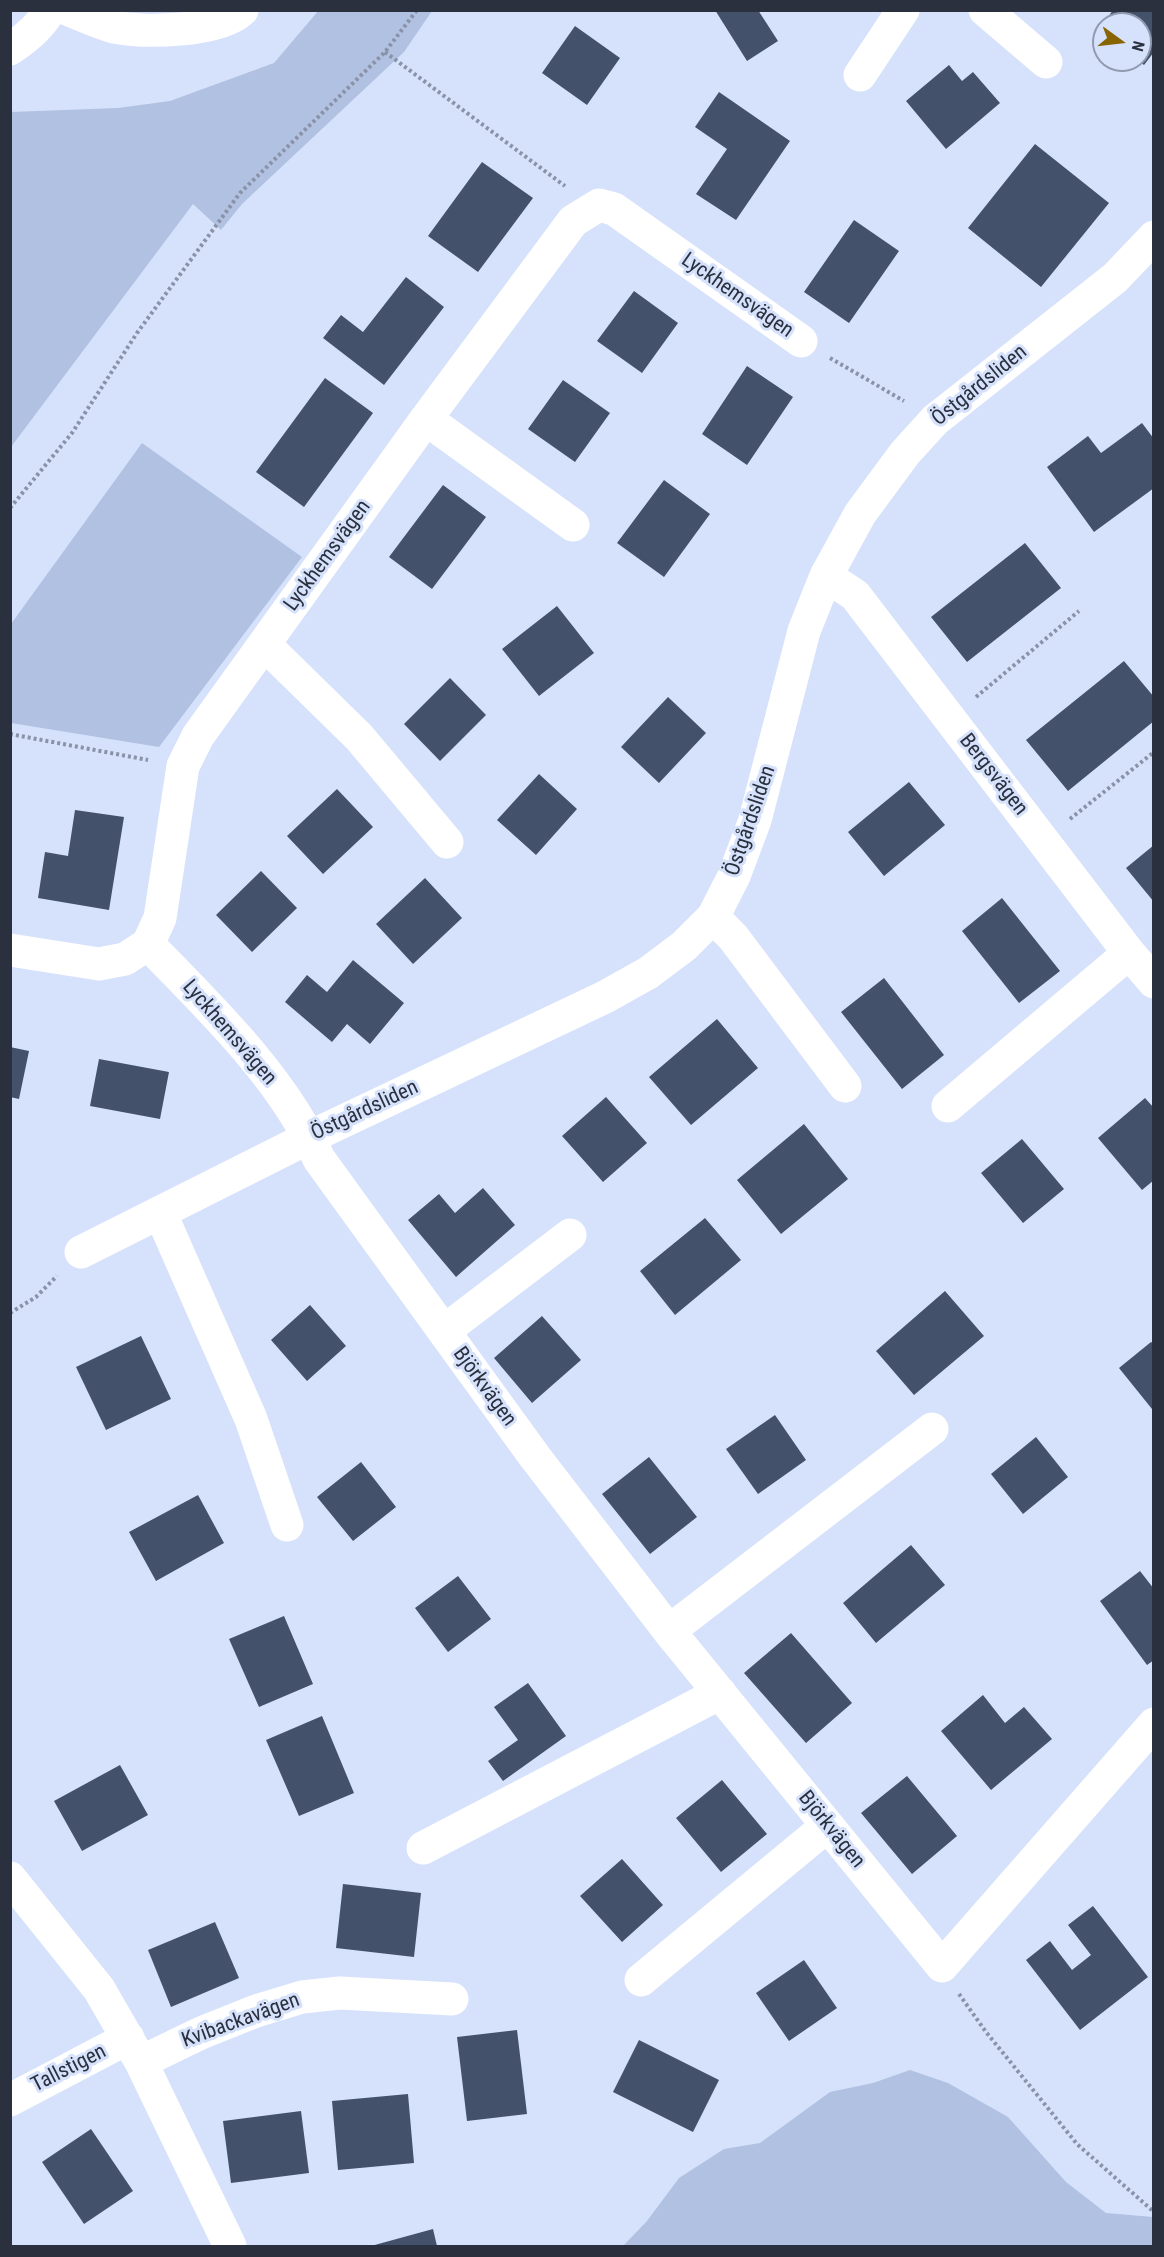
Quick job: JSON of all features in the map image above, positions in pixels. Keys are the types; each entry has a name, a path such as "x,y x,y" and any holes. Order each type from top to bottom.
{"street":[{"path":"10,49 28,37 43,22 50,10"},
{"path":"69,10 114,27 152,30 201,27 237,16 242,10"},
{"path":"861,75 903,10"},
{"path":"985,10 1046,62"},
{"name":"Lyckhemsvägen","path":"309,1137 292,1108 227,1025 148,944 160,918 183,766 198,736 426,419 573,221 593,207 599,205 614,209 801,341"},
{"name":"Östgårdsliden","path":"81,1252 309,1137 622,987 648,973 684,946 712,917 734,876 756,820 804,632 826,576 860,514 905,453 935,420 1115,278 1151,245"},
{"path":"426,419 573,525"},
{"name":"Bergsvägen","path":"826,576 855,595 1129,953 1154,982"},
{"path":"264,644 359,737 447,842"},
{"path":"712,917 733,937 844,1086"},
{"path":"10,950 99,964 124,959 148,944"},
{"path":"948,1106 1129,953"},
{"name":"Björkvägen","path":"309,1137 319,1159 535,1457 669,1631 942,1966"},
{"path":"160,1212 251,1419 287,1525"},
{"path":"444,1331 570,1235"},
{"path":"669,1631 932,1429"},
{"path":"423,1848 720,1693"},
{"path":"942,1966 1154,1724"},
{"path":"641,1980 827,1826"},
{"path":"10,1878 99,1989 135,2050 230,2247"},
{"name":"Kvibackavägen","path":"135,2050 201,2033 256,2011 302,1997 340,1993 452,1999"},
{"name":"Tallstigen","path":"10,2100 135,2050"}],"path":[{"path":"10,508 72,433 137,333 240,193 385,52 417,10"},
{"path":"385,52 593,207"},
{"path":"801,341 935,420"},
{"path":"950,719 1079,611"},
{"path":"10,734 183,766"},
{"path":"1043,840 1154,752"},
{"path":"10,1312 36,1297 81,1252"},
{"path":"942,1966 986,2032 1077,2144 1154,2212"}],"shaded area":[{"path":"319,10 432,11 404,52 242,204 221,230 193,204 11,447 11,112 118,108 170,101 274,63"},
{"path":"142,443 302,557 159,747 11,723 11,624"},
{"path":"910,2070 948,2083 1008,2117 1066,2182 1106,2213 1153,2217 1153,2246 623,2246 647,2221 679,2178 724,2149 760,2143 830,2092 873,2083"}],"building":[{"path":"715,10 758,10 778,41 747,61"},
{"path":"1113,10 1154,10 1154,52 1152,55 1152,12 1112,12"},
{"path":"575,26 620,58 587,105 542,73"},
{"path":"949,65 962,81 973,72 1000,103 946,149 906,101"},
{"path":"719,92 790,141 736,220 696,194 727,149 695,127"},
{"path":"1035,144 1109,203 1041,287 968,228"},
{"path":"482,162 533,198 478,272 428,236"},
{"path":"854,220 899,251 849,323 804,292"},
{"path":"406,277 444,307 384,385 323,338 341,315 363,332"},
{"path":"634,291 678,323 642,373 597,341"},
{"path":"747,366 793,397 747,465 702,434"},
{"path":"325,378 373,413 304,507 256,472"},
{"path":"563,380 610,413 575,462 528,429"},
{"path":"1142,423 1154,439 1154,488 1094,532 1047,467 1088,436 1101,453"},
{"path":"664,480 710,514 664,577 617,543"},
{"path":"443,485 486,517 432,589 389,557"},
{"path":"1025,543 1061,588 967,662 931,617"},
{"path":"557,606 594,653 539,696 502,649"},
{"path":"1124,661 1154,697 1154,721 1068,791 1026,740"},
{"path":"450,678 486,715 440,761 404,724"},
{"path":"668,697 706,733 659,783 621,747"},
{"path":"539,774 577,809 536,855 497,820"},
{"path":"909,782 945,825 884,876 848,832"},
{"path":"337,789 373,827 323,874 287,836"},
{"path":"75,810 124,817 109,910 38,898 45,852 68,856"},
{"path":"1154,845 1154,902 1126,868"},
{"path":"261,871 297,908 252,952 216,915"},
{"path":"425,878 462,918 413,964 376,924"},
{"path":"1002,898 1060,971 1019,1003 962,931"},
{"path":"353,960 404,1003 370,1044 347,1024 332,1042 285,1002 307,975 327,992"},
{"path":"884,978 944,1055 902,1089 841,1012"},
{"path":"717,1019 758,1068 691,1125 649,1077"},
{"path":"10,1047 29,1051 19,1099 10,1097"},
{"path":"99,1059 169,1072 160,1119 90,1106"},
{"path":"606,1097 647,1143 603,1182 562,1136"},
{"path":"1145,1098 1154,1108 1154,1180 1142,1190 1098,1138"},
{"path":"804,1124 848,1179 781,1234 737,1180"},
{"path":"1022,1139 1064,1189 1023,1223 981,1173"},
{"path":"483,1188 515,1225 456,1277 408,1220 439,1194 455,1213"},
{"path":"705,1218 741,1260 675,1315 640,1271"},
{"path":"945,1291 984,1336 914,1395 876,1351"},
{"path":"310,1305 346,1346 307,1381 271,1340"},
{"path":"542,1316 581,1360 532,1403 494,1358"},
{"path":"141,1336 171,1399 106,1430 76,1367"},
{"path":"1151,1342 1154,1344 1152,1409 1119,1368"},
{"path":"775,1415 806,1460 758,1494 726,1449"},
{"path":"1036,1437 1068,1477 1023,1514 991,1474"},
{"path":"649,1457 697,1517 650,1554 602,1494"},
{"path":"361,1462 396,1507 353,1541 317,1497"},
{"path":"198,1495 224,1543 156,1581 129,1532"},
{"path":"911,1545 945,1585 876,1643 843,1603"},
{"path":"1140,1571 1154,1589 1154,1660 1147,1665 1100,1601"},
{"path":"458,1576 491,1619 448,1652 415,1608"},
{"path":"284,1616 313,1684 259,1707 229,1639"},
{"path":"791,1633 852,1703 806,1743 744,1673"},
{"path":"528,1683 566,1736 503,1781 488,1761 518,1740 494,1707"},
{"path":"983,1695 1005,1723 1024,1707 1052,1739 991,1790 941,1731"},
{"path":"322,1716 354,1793 299,1816 266,1740"},
{"path":"120,1765 148,1815 82,1851 54,1801"},
{"path":"907,1776 957,1836 912,1874 861,1813"},
{"path":"722,1780 767,1834 721,1872 676,1818"},
{"path":"622,1859 663,1905 622,1942 580,1896"},
{"path":"343,1884 421,1893 414,1957 336,1948"},
{"path":"1093,1906 1148,1977 1080,2030 1026,1960 1050,1941 1072,1970 1091,1955 1068,1925"},
{"path":"215,1922 239,1978 171,2007 148,1950"},
{"path":"804,1960 837,2008 789,2041 756,1993"},
{"path":"517,2030 527,2114 467,2121 457,2037"},
{"path":"639,2040 719,2080 693,2132 613,2092"},
{"path":"408,2094 414,2163 338,2170 332,2101"},
{"path":"301,2111 309,2173 231,2183 223,2121"},
{"path":"91,2129 133,2191 84,2224 42,2162"},
{"path":"433,2229 437,2246 371,2246"}]}
